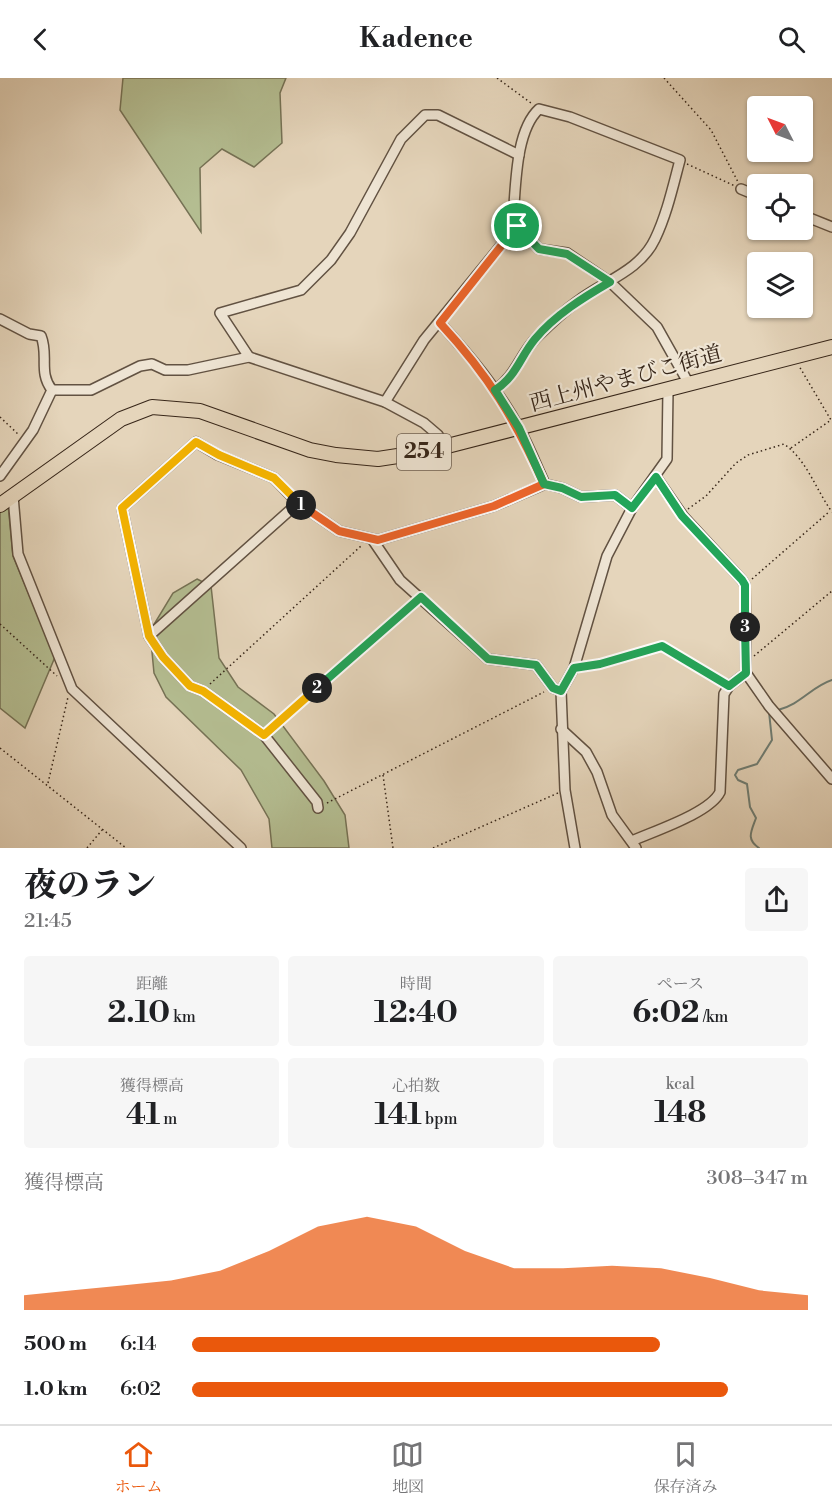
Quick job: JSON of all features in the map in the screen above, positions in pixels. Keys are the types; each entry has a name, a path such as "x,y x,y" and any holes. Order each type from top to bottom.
{"highway":[{"name":"西上州やまびこ街道","path":"0,505 121,419 152,407 200,411 310,450 378,459 444,447 832,347"}],"street":[{"path":"495,390 516,371 535,339 578,300 610,282 627,272 646,253 655,239 680,160 570,117 539,109 533,114 520,147 513,218 517,226 539,249 567,254 610,282 657,327 689,384"},
{"path":"249,357 220,313 301,290 331,260 350,233 401,139 425,115 438,115 519,155"},
{"path":"741,189 747,191"},
{"path":"813,219 832,227"},
{"path":"385,402 424,340 517,226"},
{"path":"0,319 30,334 41,336 45,354 42,369 44,381 52,390 91,390 140,366 152,364 165,370 182,371 249,357 385,402 424,423 438,435 444,447"},
{"path":"440,323 470,356 495,390 519,428 544,484"},
{"path":"0,476 3,466 33,430 52,390"},
{"path":"557,689 574,668 607,556 632,508 667,459 668,390"},
{"path":"318,808 317,802 264,735 203,691 190,686 163,657 149,636 122,508 196,442 219,455 274,478 298,502 339,531 378,540 494,506 544,484 562,488 581,497 615,495 632,508"},
{"path":"656,477 681,514 745,585 746,668 759,693 832,778"},
{"path":"13,496 18,554 71,688 241,848"},
{"path":"149,636 298,502"},
{"path":"372,539 400,580 488,659 536,665 557,689 565,790 575,848"},
{"path":"561,729 586,752 597,772 612,815 634,845 701,810 717,798 720,792 725,725 724,694 746,668"}],"path":[{"path":"497,78 539,109"},
{"path":"664,78 711,130 741,189"},
{"path":"680,160 741,189"},
{"path":"791,448 831,420 794,357"},
{"path":"0,417 25,441"},
{"path":"681,514 706,496 736,463 748,455 784,444 791,448 831,511 745,585"},
{"path":"203,691 348,557 372,539"},
{"path":"746,668 832,591"},
{"path":"264,735 421,597"},
{"path":"0,624 71,688 48,784"},
{"path":"574,668 600,664 662,646 729,686"},
{"path":"318,808 557,689"},
{"path":"0,748 126,848"},
{"path":"383,775 393,848"},
{"path":"433,848 565,790"},
{"path":"87,848 103,829"}],"green space":[{"path":"123,78 286,78 280,93 282,143 254,167 222,149 200,168 201,232 120,110"},
{"path":"8,504 13,556 55,657 25,728 0,708 0,510"},
{"path":"197,579 211,586 219,658 238,687 274,714 324,781 345,815 349,848 272,848 269,819 241,770 166,697 154,673 150,631 173,593"}],"waterway":[{"path":"778,710 793,704 832,680"},
{"path":"759,848 751,838 756,818 750,807 747,784 738,780 735,775 738,770 757,764 772,740 769,712"}],"route":[{"path":"517,226 488,259 440,323 470,356 495,390 519,428 544,484 494,506 378,540 339,531 298,502 274,478 219,455 196,442 122,508 149,636 163,657 190,686 203,691 264,735 421,597 488,659 503,663 523,662 536,665 553,688 561,691 574,668 642,654 662,646 669,648 681,658 729,686 746,673 745,585 682,516 656,477 632,508 615,495 581,497 562,488 544,484 519,428 495,390 505,384 516,371 535,339 578,300 610,282 567,254 539,249 517,226"}]}
